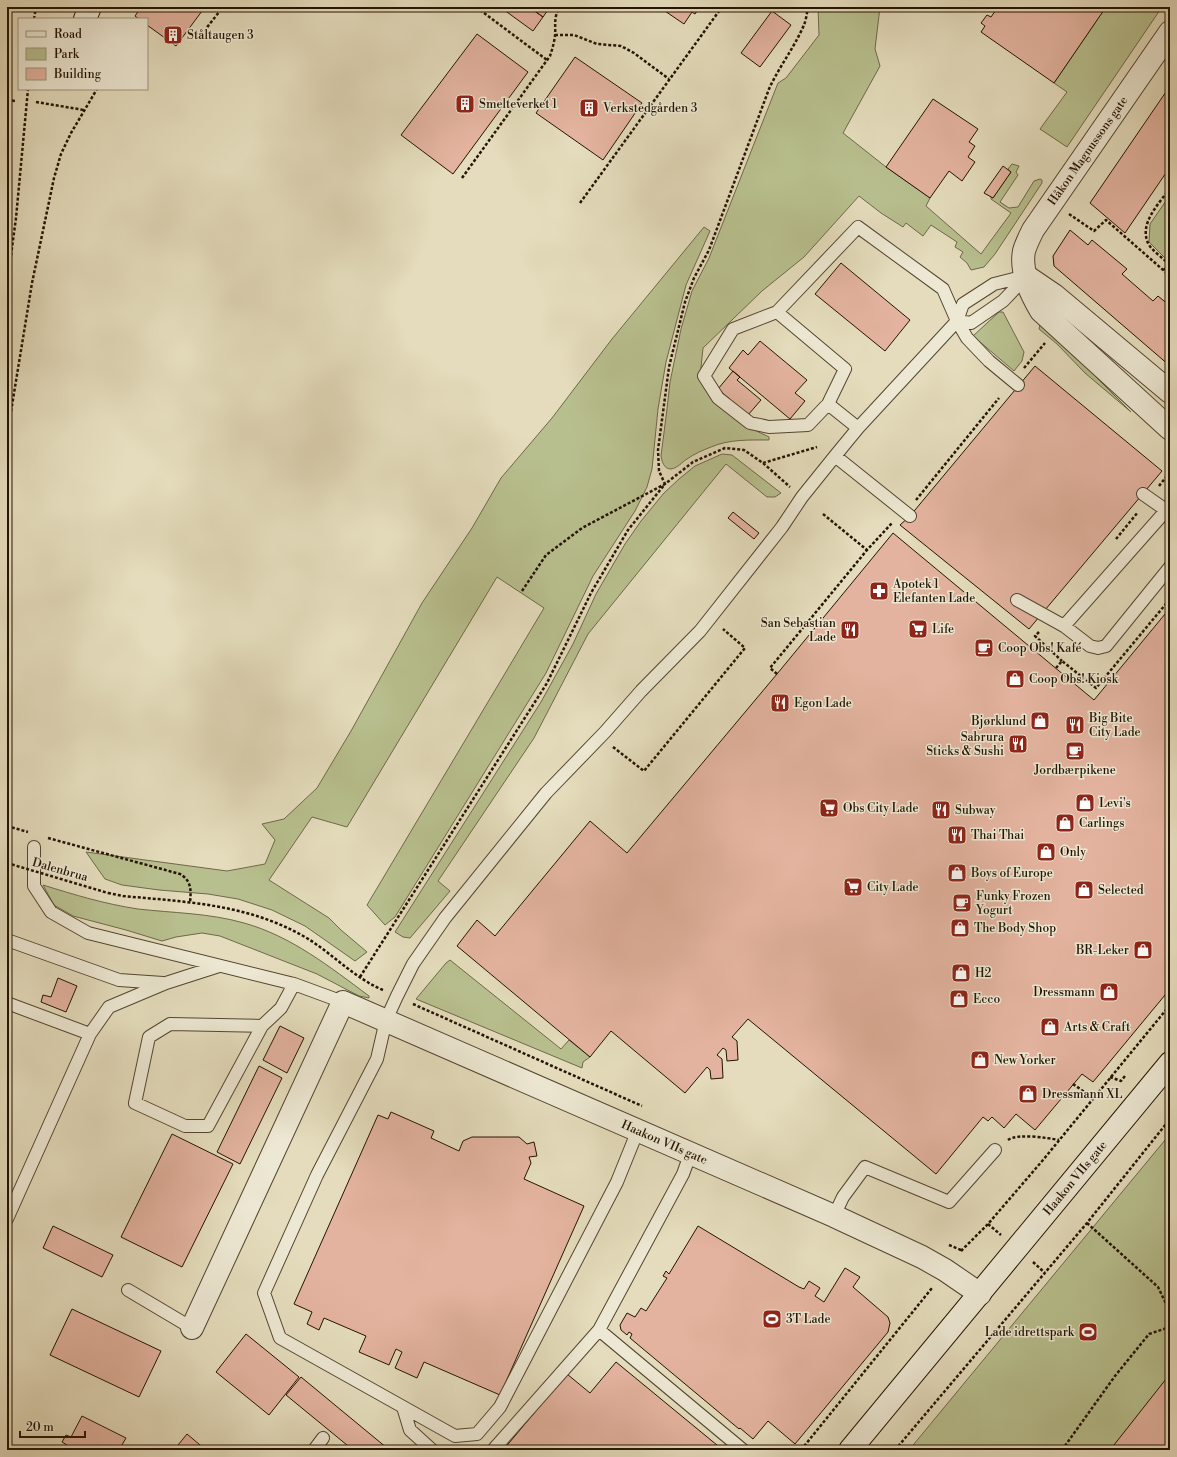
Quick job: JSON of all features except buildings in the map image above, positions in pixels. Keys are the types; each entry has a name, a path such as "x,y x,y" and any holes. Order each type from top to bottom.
{"street":[{"path":"85,18 90,7"},
{"name":"Håkon Magnussons gate","path":"1170,32 1033,230 1024,250 1023,263 1031,294 1041,311 1170,429"},
{"path":"1026,276 1054,295 1170,392"},
{"path":"192,1328 343,1002"},
{"name":"Haakon VIIs gate","path":"343,1002 691,1152 834,1216 922,1257 945,1270 980,1294"},
{"name":"Haakon VIIs gate","path":"850,1450 1170,1063"}],"lane":[{"path":"777,312 845,369 828,404 808,425 769,427 750,422 718,398 704,376 733,329 777,312 858,227 943,289 957,321 967,338 989,361 1018,384"},
{"path":"638,1130 618,1182 500,1407 477,1434 455,1436 280,1338 264,1293 317,1174 377,1059 386,1020 413,964 445,918 546,793 601,736 641,691 700,631 782,527 802,497 858,428 957,321 963,304 994,284 1026,276"},
{"path":"957,321 971,323 1003,301 1026,276"},
{"path":"828,404 858,428"},
{"path":"835,456 910,516"},
{"path":"1064,626 1169,510 1143,494"},
{"path":"1017,600 1064,626 1090,646 1098,648 1106,646 1170,568"},
{"path":"34,847 34,886 51,912 88,933 294,984 343,1002"},
{"path":"7,940 119,980 166,983"},
{"path":"7,1219 90,1034 109,1007 166,983 219,966"},
{"path":"262,1026 170,1024 149,1037 135,1103 185,1126 208,1126 262,1026 281,1008 294,984"},
{"path":"7,1003 90,1034"},
{"path":"834,1216 843,1197 865,1167 949,1202 995,1150"},
{"path":"493,1450 599,1330 683,1174 691,1152"},
{"path":"128,1290 192,1328"},
{"path":"599,1330 743,1450"},
{"path":"403,1407 410,1430 432,1450"},
{"path":"314,1450 323,1438"}],"path":[{"path":"34,18 36,7"},
{"path":"201,35 223,7"},
{"path":"476,7 547,60"},
{"path":"462,178 550,56 555,35 554,22 557,11 560,7"},
{"path":"580,203 722,7"},
{"path":"665,484 659,471 658,450 669,367 685,302 694,278 709,250 769,89 796,41 804,24 808,7"},
{"path":"555,35 574,35 597,44 621,46 630,50 670,79"},
{"path":"7,285 16,218 28,90"},
{"path":"7,436 32,283 50,192 61,154 71,133 96,90"},
{"path":"7,100 16,100"},
{"path":"36,102 84,110"},
{"path":"1163,270 1170,265 1148,244 1146,232 1149,218 1170,188"},
{"path":"1067,213 1094,231 1106,220 1170,276"},
{"path":"1021,371 1046,343"},
{"path":"914,503 999,398"},
{"path":"763,463 817,447"},
{"path":"522,591 546,555 582,528 665,484 693,462 725,448 744,450 763,463 792,488"},
{"path":"360,977 547,683 591,593 628,530 665,484"},
{"path":"823,514 867,550"},
{"path":"777,674 770,668 867,550 897,519"},
{"path":"601,736 644,772 745,648 710,618"},
{"path":"7,826 30,832"},
{"path":"45,837 180,874 188,881 191,889 190,903"},
{"name":"Dalenbrua","path":"7,864 108,893 123,896 220,906 245,912 274,922 305,938 330,954 360,977 379,988"},
{"path":"801,1450 961,1250 988,1224 1170,1005"},
{"path":"1110,1077 1120,1081 1125,1076"},
{"path":"1073,1084 1093,1098"},
{"path":"895,1450 1087,1223 1170,1119"},
{"path":"995,1150 1011,1137 1032,1137 1059,1140"},
{"path":"1087,1223 1158,1286 1170,1312"},
{"path":"988,1224 1001,1235"},
{"path":"1031,1260 1045,1273"},
{"path":"1062,1450 1115,1376 1149,1334 1170,1327"}],"green space":[{"path":"818,7 880,7 875,49 880,66 843,133 886,167 930,198 926,206 981,254 1011,213 991,199 991,197 993,198 1011,172 1008,169 1012,164 1019,166 1016,172 1018,175 1000,202 1009,208 1018,207 1034,181 1040,179 1042,180 1042,183 995,254 984,267 971,270 967,263 960,257 963,252 955,247 957,242 931,225 923,236 906,223 903,227 881,213 859,196 804,257 762,291 703,348 700,377 707,392 746,426 769,437 769,440 740,440 718,444 705,449 685,460 676,467 669,469 664,465 661,456 670,382 681,329 692,291 709,258 778,83 786,78 819,35"},
{"path":"1106,7 1162,7 1067,147 1040,129 1067,92 1054,83"},
{"path":"1170,195 1169,260 1149,242 1150,224"},
{"path":"704,227 710,231 686,285 666,362 658,409 652,469 647,487 635,511 593,576 546,673 395,917 385,925 367,905 544,608 497,577 347,827 312,817 269,880 329,918 367,952 355,961 305,926 272,910 238,899 208,894 122,885 105,879 86,852 227,871 265,864 275,840 262,824 284,819 317,788 351,731 422,603 472,528 501,478 552,418 612,339"},
{"path":"999,312 1003,312 1024,352 1022,361 1014,371 973,336"},
{"path":"1040,324 1073,354 1131,412 1085,373 1057,344 1039,329"},
{"path":"722,454 732,455 781,493 775,497 767,497 726,464 588,634 534,738 438,881 450,891 410,938 403,937 395,932 541,702 573,644 596,594 625,544 641,521 664,493 679,479 695,466"},
{"path":"43,885 114,905 138,909 218,917 244,923 294,944 340,974 369,996 369,998 359,996 317,974 220,936 202,933 162,941 73,916 54,905"},
{"path":"450,960 561,1049 569,1040 590,1057 583,1062 582,1068 416,999"},
{"name":"Lade idrettspark","path":"1170,1134 1170,1450 909,1450"}],"place":[{"name":"Ståltaugen 3","path":"173,35"},
{"name":"Smelteverket 1","path":"465,104"},
{"name":"Verkstedgården 3","path":"589,108"},
{"name":"Apotek 1 Elefanten Lade","path":"879,591"},
{"name":"Life","path":"918,629"},
{"name":"San Sebastian Lade","path":"850,630"},
{"name":"Coop Obs! Kafé","path":"984,648"},
{"name":"Coop Obs! Kiosk","path":"1015,679"},
{"name":"Egon Lade","path":"780,703"},
{"name":"Bjørklund","path":"1040,721"},
{"name":"Big Bite City Lade","path":"1075,725"},
{"name":"Sabrura Sticks & Sushi","path":"1018,744"},
{"name":"Jordbærpikene","path":"1075,751"},
{"name":"Levi's","path":"1085,803"},
{"name":"Obs City Lade","path":"829,808"},
{"name":"Subway","path":"941,810"},
{"name":"Carlings","path":"1065,823"},
{"name":"Thai Thai","path":"957,835"},
{"name":"Only","path":"1046,852"},
{"name":"Boys of Europe","path":"957,873"},
{"name":"City Lade","path":"853,887"},
{"name":"Selected","path":"1084,890"},
{"name":"Funky Frozen Yogurt","path":"962,903"},
{"name":"The Body Shop","path":"960,928"},
{"name":"BR-Leker","path":"1143,950"},
{"name":"H2","path":"961,973"},
{"name":"Dressmann","path":"1109,992"},
{"name":"Ecco","path":"959,999"},
{"name":"Arts & Craft","path":"1050,1027"},
{"name":"New Yorker","path":"980,1060"},
{"name":"Dressmann XL","path":"1028,1094"},
{"name":"3T Lade","path":"772,1319"},
{"name":"Lade idrettspark","path":"1088,1332"}]}
